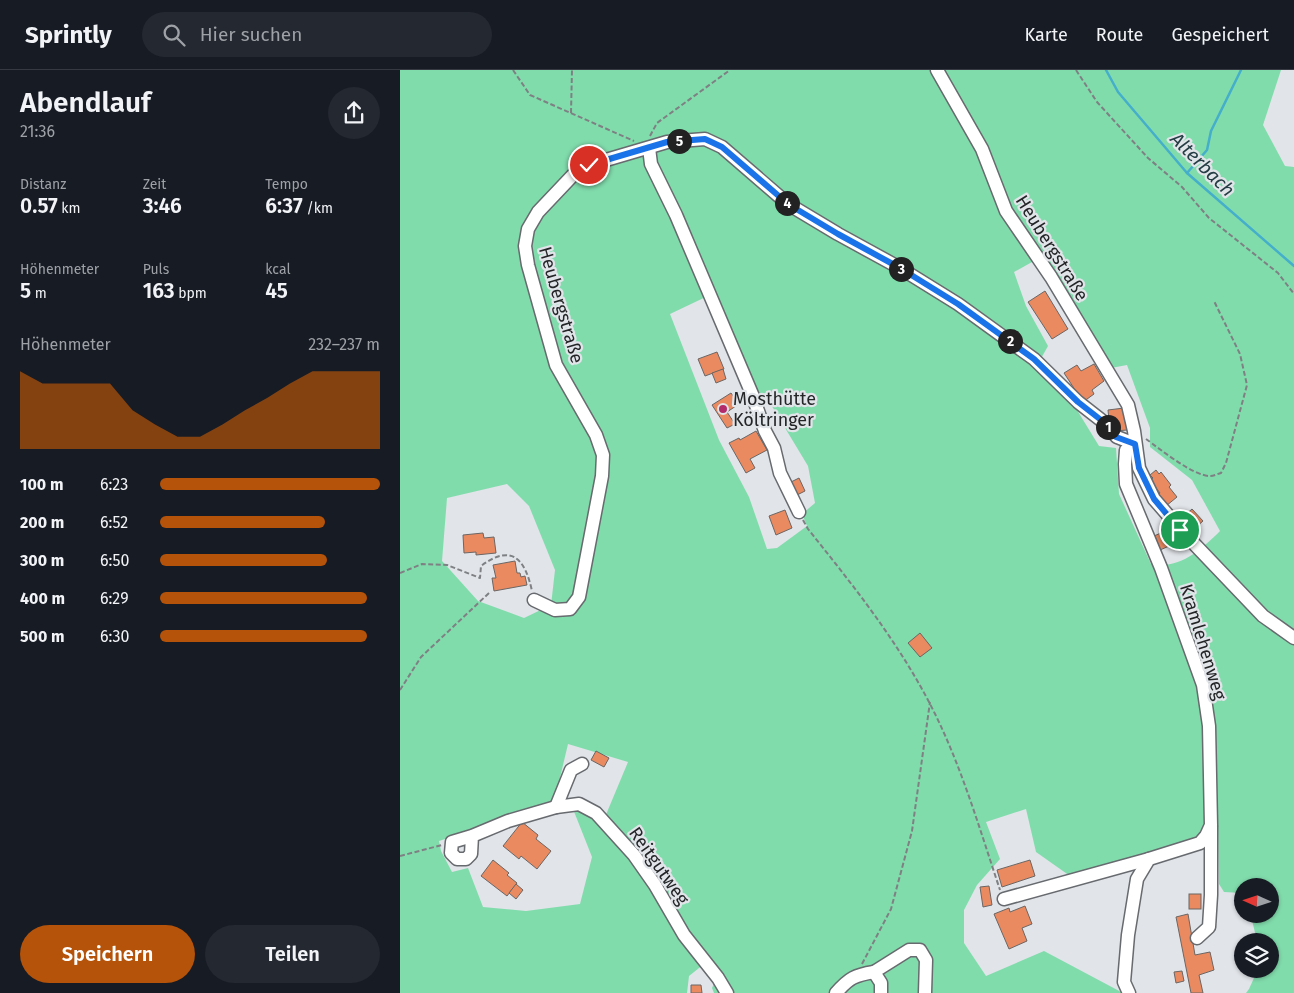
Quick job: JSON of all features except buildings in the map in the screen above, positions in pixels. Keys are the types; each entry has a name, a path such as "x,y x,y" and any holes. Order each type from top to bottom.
{"street":[{"name":"Heubergstraße","path":"937,70 982,148 1006,211 1051,277 1128,405 1139,468 1154,499 1186,536 1263,616 1294,638"},
{"name":"Heubergstraße","path":"534,600 555,610 570,609 579,597 602,476 603,455 596,435 556,365 528,266 525,246 528,229 538,212 574,174 589,165 667,142 705,139 722,147 788,204 900,268 958,304 1034,359 1078,402 1101,420 1116,437 1135,444"},
{"path":"649,148 651,164 676,215 752,394 762,424 774,448 780,473 799,512"},
{"name":"Kramlehenweg","path":"1135,444 1126,450 1126,484 1161,568 1202,685 1209,726 1211,825"},
{"path":"556,807 571,770 582,764"},
{"name":"Reitgutweg","path":"452,842 508,821 556,807 580,804 596,813 634,855 655,885 684,935 718,978 727,993"},
{"path":"1004,899 1149,859 1200,842 1206,836 1211,825"},
{"path":"1197,938 1209,927 1211,825"},
{"path":"452,842 451,853 457,859 466,859 471,854 472,836"},
{"path":"1129,993 1124,982 1128,935 1137,879 1149,859"},
{"path":"1129,864 1137,879"},
{"path":"836,993 844,983 855,975 874,972 909,950 920,950 926,960 924,993"},
{"path":"874,972 881,983 881,993"}],"path":[{"path":"513,70 530,95 649,148 650,136 657,123 730,70"},
{"path":"571,113 572,70"},
{"path":"1076,70 1097,102 1148,158 1182,188 1210,218 1278,273 1294,294"},
{"path":"1134,431 1175,460 1202,475 1212,477 1221,473 1226,463 1247,385 1240,354 1214,302"},
{"path":"799,512 808,529 871,608 899,649 930,702 952,751 1004,899"},
{"path":"400,573 422,564 447,566 480,578 482,566 491,558 506,554 517,558 527,572 534,600"},
{"path":"400,690 421,657 489,593"},
{"path":"855,975 892,909 912,832 930,702"},
{"path":"400,856 452,842"}],"green space":[{"path":"400,70 1281,70 1263,125 1285,166 1294,167 1294,993 1246,993 1254,978 1279,978 1279,933 1255,933 1253,923 1279,923 1279,878 1234,878 1234,893 1224,892 1219,884 1218,827 1207,828 1199,839 1070,876 1036,852 1026,809 986,822 1000,859 977,885 964,910 964,943 986,976 1044,951 1123,993 714,993 712,988 716,979 704,964 689,976 687,993 400,993","holes":["1041,257 1111,368 1127,365 1150,428 1150,447 1192,480 1220,531 1189,557 1171,564 1151,564 1119,494 1116,448 1099,446 1077,410 1039,362 1048,346 1026,306 1014,272","712,294 757,401 770,403 808,466 815,503 802,514 807,526 777,548 767,549 749,497 719,440 670,314","507,484 529,506 555,570 551,605 524,618 478,601 442,561 447,498","568,744 628,762 605,817 573,809 592,857 580,904 526,911 483,907 468,868 452,872 441,851 439,841 554,803"]}],"waterway":[{"name":"Alterbach","path":"1106,70 1118,92 1187,173 1294,266"},
{"path":"1187,173 1207,150 1211,131 1241,70"}],"place":[{"name":"Mosthütte Költringer","path":"723,409"}],"route":[{"path":"589,165 667,142 705,139 722,147 788,204 900,268 958,304 1034,359 1078,402 1101,420 1116,437 1135,444 1139,468 1154,499 1180,530"}]}
